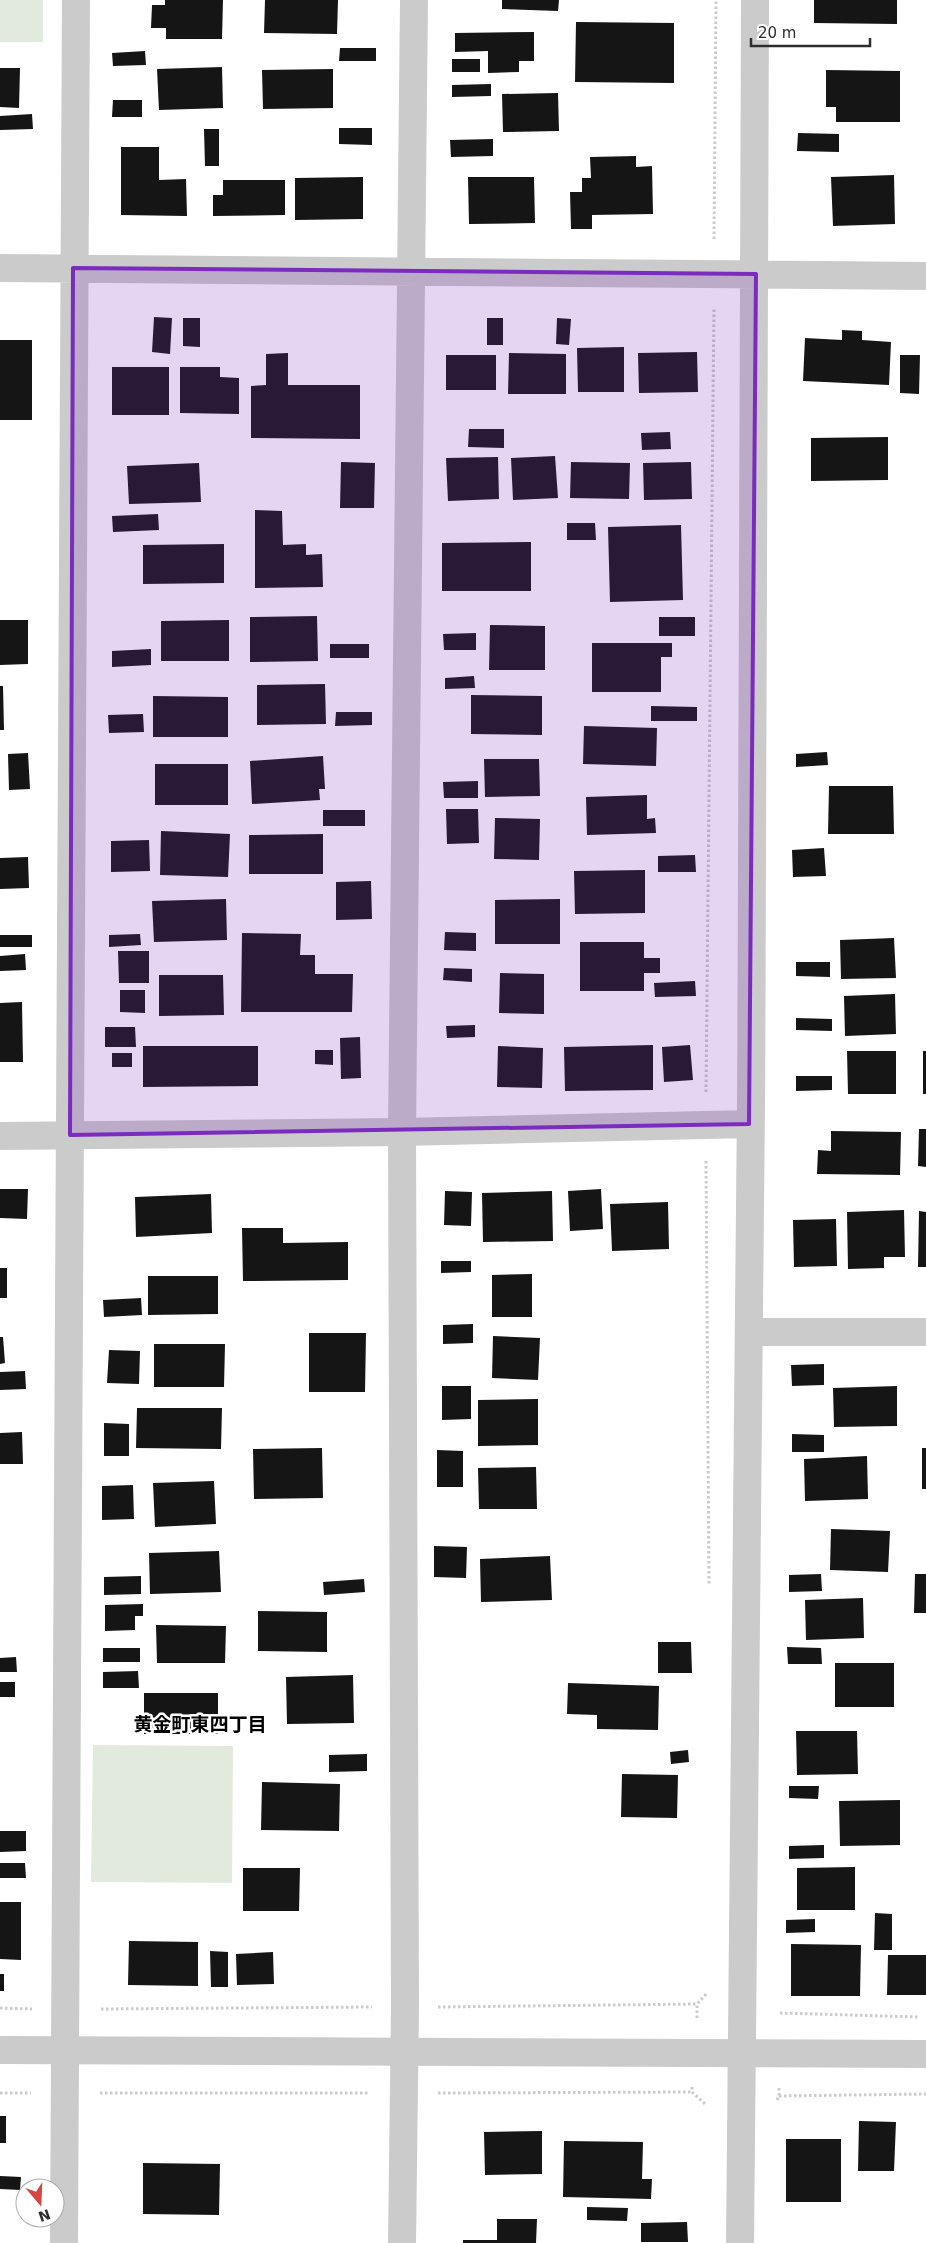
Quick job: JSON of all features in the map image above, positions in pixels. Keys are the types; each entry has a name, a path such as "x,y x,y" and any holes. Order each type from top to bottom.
{"street":[{"path":"64,2243 76,0"},
{"path":"402,2243 405,2052 402,1132 414,0"},
{"path":"740,2243 750,1332 749,1124 756,274 755,0"},
{"path":"0,268 926,276"},
{"path":"0,1136 402,1132 749,1124"},
{"path":"750,1332 926,1332"},
{"path":"0,2050 926,2054"}],"path":[{"path":"709,1593 706,1125 716,0"},
{"path":"780,2013 926,2017"},
{"path":"0,2093 404,2094 692,2092"},
{"path":"779,2096 926,2094"}],"highlighted area":[{"path":"73,268 756,274 749,1124 70,1135"}],"shaded area":[{"path":"0,0 43,0 43,42 0,42"},
{"path":"93,1745 233,1746 232,1883 91,1882"}],"building":[{"path":"165,0 223,0 222,39 166,39 166,28 151,28 152,5 165,5"},
{"path":"265,0 338,0 337,34 264,33"},
{"path":"502,0 559,0 558,11 502,9"},
{"path":"814,0 897,0 897,24 814,23"},
{"path":"576,22 674,23 674,83 575,82"},
{"path":"534,32 534,61 519,61 519,72 488,73 488,51 455,52 455,33"},
{"path":"340,48 376,48 376,61 339,61"},
{"path":"145,51 146,65 113,66 112,53"},
{"path":"452,59 480,59 480,72 452,72"},
{"path":"222,67 223,108 159,110 157,69"},
{"path":"0,68 20,68 19,108 0,107"},
{"path":"333,69 333,108 263,109 262,70"},
{"path":"826,70 900,71 900,122 836,122 836,107 826,107"},
{"path":"491,84 491,96 452,97 452,85"},
{"path":"558,93 559,131 503,132 502,94"},
{"path":"113,100 142,100 142,117 112,117"},
{"path":"32,114 33,129 0,130 0,116"},
{"path":"339,128 372,128 372,145 339,144"},
{"path":"204,129 219,129 219,166 205,166"},
{"path":"798,133 839,134 839,152 797,151"},
{"path":"493,139 493,156 451,157 450,140"},
{"path":"121,147 159,147 159,180 186,179 187,216 121,215"},
{"path":"636,156 636,167 652,166 653,214 592,215 592,229 571,229 570,192 582,192 582,178 591,178 590,157"},
{"path":"894,175 895,224 833,226 831,177"},
{"path":"363,177 363,219 295,220 295,178"},
{"path":"468,177 534,177 535,223 469,224"},
{"path":"223,180 285,180 285,215 213,216 213,195 223,195"},
{"path":"154,317 172,318 170,354 152,352"},
{"path":"183,318 200,318 200,347 183,346"},
{"path":"487,318 503,318 503,345 487,345"},
{"path":"557,318 571,319 569,345 556,344"},
{"path":"842,330 862,331 862,340 891,342 889,385 803,381 805,338 842,340"},
{"path":"0,340 32,340 32,420 0,420"},
{"path":"624,347 624,392 578,392 577,348"},
{"path":"697,352 698,392 639,393 638,353"},
{"path":"288,353 288,385 360,385 360,439 251,438 251,386 266,385 266,354"},
{"path":"509,353 566,354 566,394 508,394"},
{"path":"446,355 496,355 496,390 446,390"},
{"path":"900,355 920,355 919,394 900,393"},
{"path":"112,367 169,367 169,415 112,415"},
{"path":"180,367 220,367 220,377 239,378 239,414 180,413"},
{"path":"469,429 504,429 504,448 468,447"},
{"path":"670,432 671,449 642,450 641,433"},
{"path":"888,437 888,480 811,481 811,438"},
{"path":"555,456 558,498 513,500 511,458"},
{"path":"498,457 499,499 448,501 446,458"},
{"path":"341,462 375,463 374,508 340,508"},
{"path":"571,462 630,463 629,499 570,498"},
{"path":"691,462 692,499 644,500 643,463"},
{"path":"199,463 201,502 129,504 127,466"},
{"path":"255,510 282,511 283,545 306,544 306,555 322,554 323,587 255,588"},
{"path":"158,514 159,530 113,532 112,516"},
{"path":"567,523 595,523 596,540 567,540"},
{"path":"681,525 683,600 610,602 608,527"},
{"path":"531,542 531,591 442,591 442,543"},
{"path":"224,544 224,583 143,584 143,545"},
{"path":"317,616 318,661 250,662 250,617"},
{"path":"659,617 695,617 695,636 659,636"},
{"path":"0,620 28,620 28,664 0,665"},
{"path":"229,620 229,661 161,661 161,621"},
{"path":"490,625 545,626 545,670 489,670"},
{"path":"476,633 476,650 444,650 443,634"},
{"path":"592,643 672,643 672,657 661,657 661,692 592,692"},
{"path":"330,644 369,644 369,658 330,658"},
{"path":"151,649 151,665 112,667 112,651"},
{"path":"474,676 475,688 445,689 445,678"},
{"path":"325,684 326,724 257,725 257,685"},
{"path":"0,686 3,686 4,730 0,730"},
{"path":"471,695 542,696 542,735 471,734"},
{"path":"153,696 228,697 228,737 153,737"},
{"path":"651,706 697,707 697,721 651,721"},
{"path":"336,712 372,712 372,725 335,726"},
{"path":"143,714 144,732 109,733 108,715"},
{"path":"584,726 657,728 656,766 583,764"},
{"path":"827,752 828,765 796,767 796,754"},
{"path":"28,753 30,789 9,790 8,754"},
{"path":"323,756 325,789 319,789 320,800 252,804 250,761"},
{"path":"484,759 539,759 540,796 485,797"},
{"path":"155,764 228,764 228,805 155,805"},
{"path":"478,781 478,798 444,798 443,782"},
{"path":"829,786 893,786 894,834 828,834"},
{"path":"647,795 647,819 655,818 656,833 587,835 586,797"},
{"path":"446,809 478,809 479,843 447,844"},
{"path":"323,810 365,810 365,826 323,826"},
{"path":"495,818 540,819 539,860 494,859"},
{"path":"161,831 230,834 228,877 160,875"},
{"path":"323,834 323,874 249,874 249,835"},
{"path":"149,840 150,871 111,872 111,841"},
{"path":"824,848 826,876 793,877 792,850"},
{"path":"695,855 696,872 658,872 658,856"},
{"path":"28,857 29,888 0,889 0,858"},
{"path":"645,870 645,913 575,914 574,871"},
{"path":"371,881 372,919 336,920 336,882"},
{"path":"226,899 227,940 154,942 152,901"},
{"path":"560,899 560,944 495,944 495,900"},
{"path":"445,932 476,933 476,951 444,950"},
{"path":"242,933 301,934 300,955 315,955 315,974 353,974 352,1012 241,1012"},
{"path":"140,934 141,945 109,947 109,935"},
{"path":"0,935 32,935 32,947 0,947"},
{"path":"894,938 896,978 841,979 840,940"},
{"path":"580,942 644,942 644,958 660,958 660,973 644,973 644,991 580,991"},
{"path":"118,951 149,951 149,983 119,983"},
{"path":"25,954 26,970 0,971 0,956"},
{"path":"796,962 830,962 830,977 796,976"},
{"path":"444,968 472,969 472,982 443,980"},
{"path":"500,973 544,974 544,1014 499,1013"},
{"path":"159,975 223,975 224,1015 159,1016"},
{"path":"695,981 696,996 655,997 654,983"},
{"path":"120,990 145,990 145,1013 120,1012"},
{"path":"895,994 896,1034 845,1036 844,996"},
{"path":"22,1002 23,1062 0,1062 0,1003"},
{"path":"796,1018 832,1019 832,1031 796,1030"},
{"path":"475,1025 475,1037 447,1038 446,1026"},
{"path":"105,1027 135,1027 136,1047 105,1047"},
{"path":"360,1037 361,1078 341,1079 340,1038"},
{"path":"653,1045 653,1090 565,1091 564,1047"},
{"path":"690,1045 693,1080 664,1082 662,1047"},
{"path":"143,1046 258,1046 258,1086 143,1087"},
{"path":"498,1046 543,1048 542,1088 497,1087"},
{"path":"315,1050 333,1050 333,1065 315,1064"},
{"path":"847,1051 896,1051 896,1094 848,1094"},
{"path":"923,1051 926,1051 926,1094 923,1094"},
{"path":"112,1053 132,1053 132,1067 112,1067"},
{"path":"796,1076 832,1076 832,1090 796,1091"},
{"path":"919,1129 926,1129 926,1167 918,1166"},
{"path":"831,1131 901,1132 900,1175 817,1174 818,1150 831,1151"},
{"path":"0,1189 28,1189 27,1219 0,1218"},
{"path":"601,1189 603,1229 570,1231 568,1191"},
{"path":"445,1191 472,1192 471,1226 444,1225"},
{"path":"552,1191 553,1241 483,1242 482,1193"},
{"path":"211,1194 212,1233 136,1237 135,1197"},
{"path":"668,1202 669,1249 612,1251 610,1204"},
{"path":"904,1210 905,1257 884,1257 884,1268 848,1269 847,1212"},
{"path":"919,1211 926,1212 926,1267 918,1267"},
{"path":"836,1219 837,1266 794,1267 793,1220"},
{"path":"242,1228 283,1228 283,1243 348,1242 348,1280 243,1281"},
{"path":"441,1261 471,1261 471,1272 441,1273"},
{"path":"0,1268 7,1268 7,1298 0,1298"},
{"path":"532,1274 532,1317 492,1317 492,1275"},
{"path":"148,1276 218,1276 218,1314 148,1315"},
{"path":"141,1298 142,1315 104,1317 103,1300"},
{"path":"473,1324 473,1343 443,1344 443,1325"},
{"path":"309,1333 366,1333 365,1392 309,1392"},
{"path":"493,1336 540,1338 538,1380 492,1378"},
{"path":"0,1337 3,1337 5,1363 0,1364"},
{"path":"154,1344 225,1344 224,1387 154,1387"},
{"path":"109,1350 140,1351 139,1384 107,1383"},
{"path":"824,1364 824,1385 792,1386 791,1365"},
{"path":"25,1371 26,1389 0,1390 0,1372"},
{"path":"442,1386 471,1386 471,1419 442,1420"},
{"path":"897,1386 897,1426 834,1427 833,1388"},
{"path":"538,1399 538,1445 478,1446 478,1400"},
{"path":"137,1408 222,1408 221,1449 136,1448"},
{"path":"104,1423 129,1424 129,1456 104,1456"},
{"path":"22,1432 23,1464 0,1464 0,1433"},
{"path":"792,1434 824,1435 824,1452 792,1452"},
{"path":"322,1448 323,1498 254,1499 253,1449"},
{"path":"922,1448 926,1448 926,1489 922,1489"},
{"path":"437,1450 463,1451 463,1487 437,1487"},
{"path":"867,1456 868,1499 805,1501 804,1459"},
{"path":"536,1467 537,1509 479,1509 478,1468"},
{"path":"214,1481 216,1524 155,1527 153,1483"},
{"path":"133,1485 134,1519 102,1520 102,1486"},
{"path":"831,1529 890,1531 888,1572 830,1570"},
{"path":"434,1546 467,1547 466,1578 434,1577"},
{"path":"219,1551 221,1592 150,1594 149,1553"},
{"path":"550,1556 552,1600 481,1602 480,1559"},
{"path":"821,1574 822,1591 789,1592 789,1575"},
{"path":"915,1574 926,1574 926,1613 914,1613"},
{"path":"141,1576 141,1594 104,1595 104,1577"},
{"path":"364,1579 365,1592 324,1595 323,1582"},
{"path":"863,1598 864,1638 806,1640 805,1600"},
{"path":"143,1604 143,1616 135,1616 135,1630 105,1631 105,1605"},
{"path":"258,1611 327,1612 327,1652 258,1651"},
{"path":"156,1625 226,1626 225,1663 157,1663"},
{"path":"658,1642 691,1642 692,1673 658,1673"},
{"path":"787,1647 821,1648 822,1664 788,1664"},
{"path":"103,1648 140,1648 140,1662 103,1662"},
{"path":"16,1657 17,1672 0,1672 0,1658"},
{"path":"835,1663 894,1663 894,1707 835,1707"},
{"path":"138,1671 139,1688 103,1688 103,1672"},
{"path":"353,1675 354,1723 287,1724 286,1677"},
{"path":"0,1682 15,1682 15,1697 0,1697"},
{"path":"568,1683 659,1686 658,1730 597,1729 597,1715 567,1714"},
{"path":"144,1693 218,1693 218,1734 144,1734"},
{"path":"796,1731 857,1731 858,1774 797,1775"},
{"path":"688,1750 689,1762 671,1764 670,1752"},
{"path":"367,1754 367,1771 329,1772 329,1755"},
{"path":"622,1774 678,1775 677,1818 621,1817"},
{"path":"262,1782 340,1784 339,1831 261,1830"},
{"path":"789,1786 819,1786 818,1799 789,1798"},
{"path":"900,1800 900,1845 840,1846 839,1801"},
{"path":"0,1831 26,1831 26,1851 0,1852"},
{"path":"824,1845 824,1858 789,1859 789,1846"},
{"path":"0,1863 25,1863 26,1878 0,1878"},
{"path":"855,1867 855,1910 797,1910 797,1868"},
{"path":"243,1868 300,1868 299,1911 243,1911"},
{"path":"0,1902 21,1902 21,1960 0,1959"},
{"path":"875,1913 892,1914 892,1950 874,1950"},
{"path":"815,1919 815,1932 786,1933 786,1920"},
{"path":"129,1941 198,1942 198,1986 128,1985"},
{"path":"791,1944 861,1945 860,1996 791,1996"},
{"path":"210,1951 228,1952 228,1987 211,1987"},
{"path":"273,1952 274,1984 237,1985 236,1954"},
{"path":"888,1955 926,1955 926,1995 887,1995"},
{"path":"0,1974 4,1974 4,1991 0,1991"},
{"path":"0,2116 6,2116 6,2143 0,2143"},
{"path":"859,2121 896,2122 894,2171 858,2171"},
{"path":"542,2131 542,2174 485,2175 484,2132"},
{"path":"786,2139 841,2139 841,2202 786,2202"},
{"path":"564,2141 643,2142 642,2179 652,2179 651,2199 563,2197"},
{"path":"143,2163 220,2164 219,2215 143,2214"},
{"path":"0,2176 21,2177 15,2178 15,2190 0,2189"},
{"path":"587,2207 628,2208 627,2221 587,2220"},
{"path":"497,2219 537,2219 536,2243 463,2243 463,2240 497,2240"},
{"path":"687,2222 688,2242 641,2242 641,2223"}],"district":[{"name":"黄金町東四丁目","path":"200,1724"}]}
